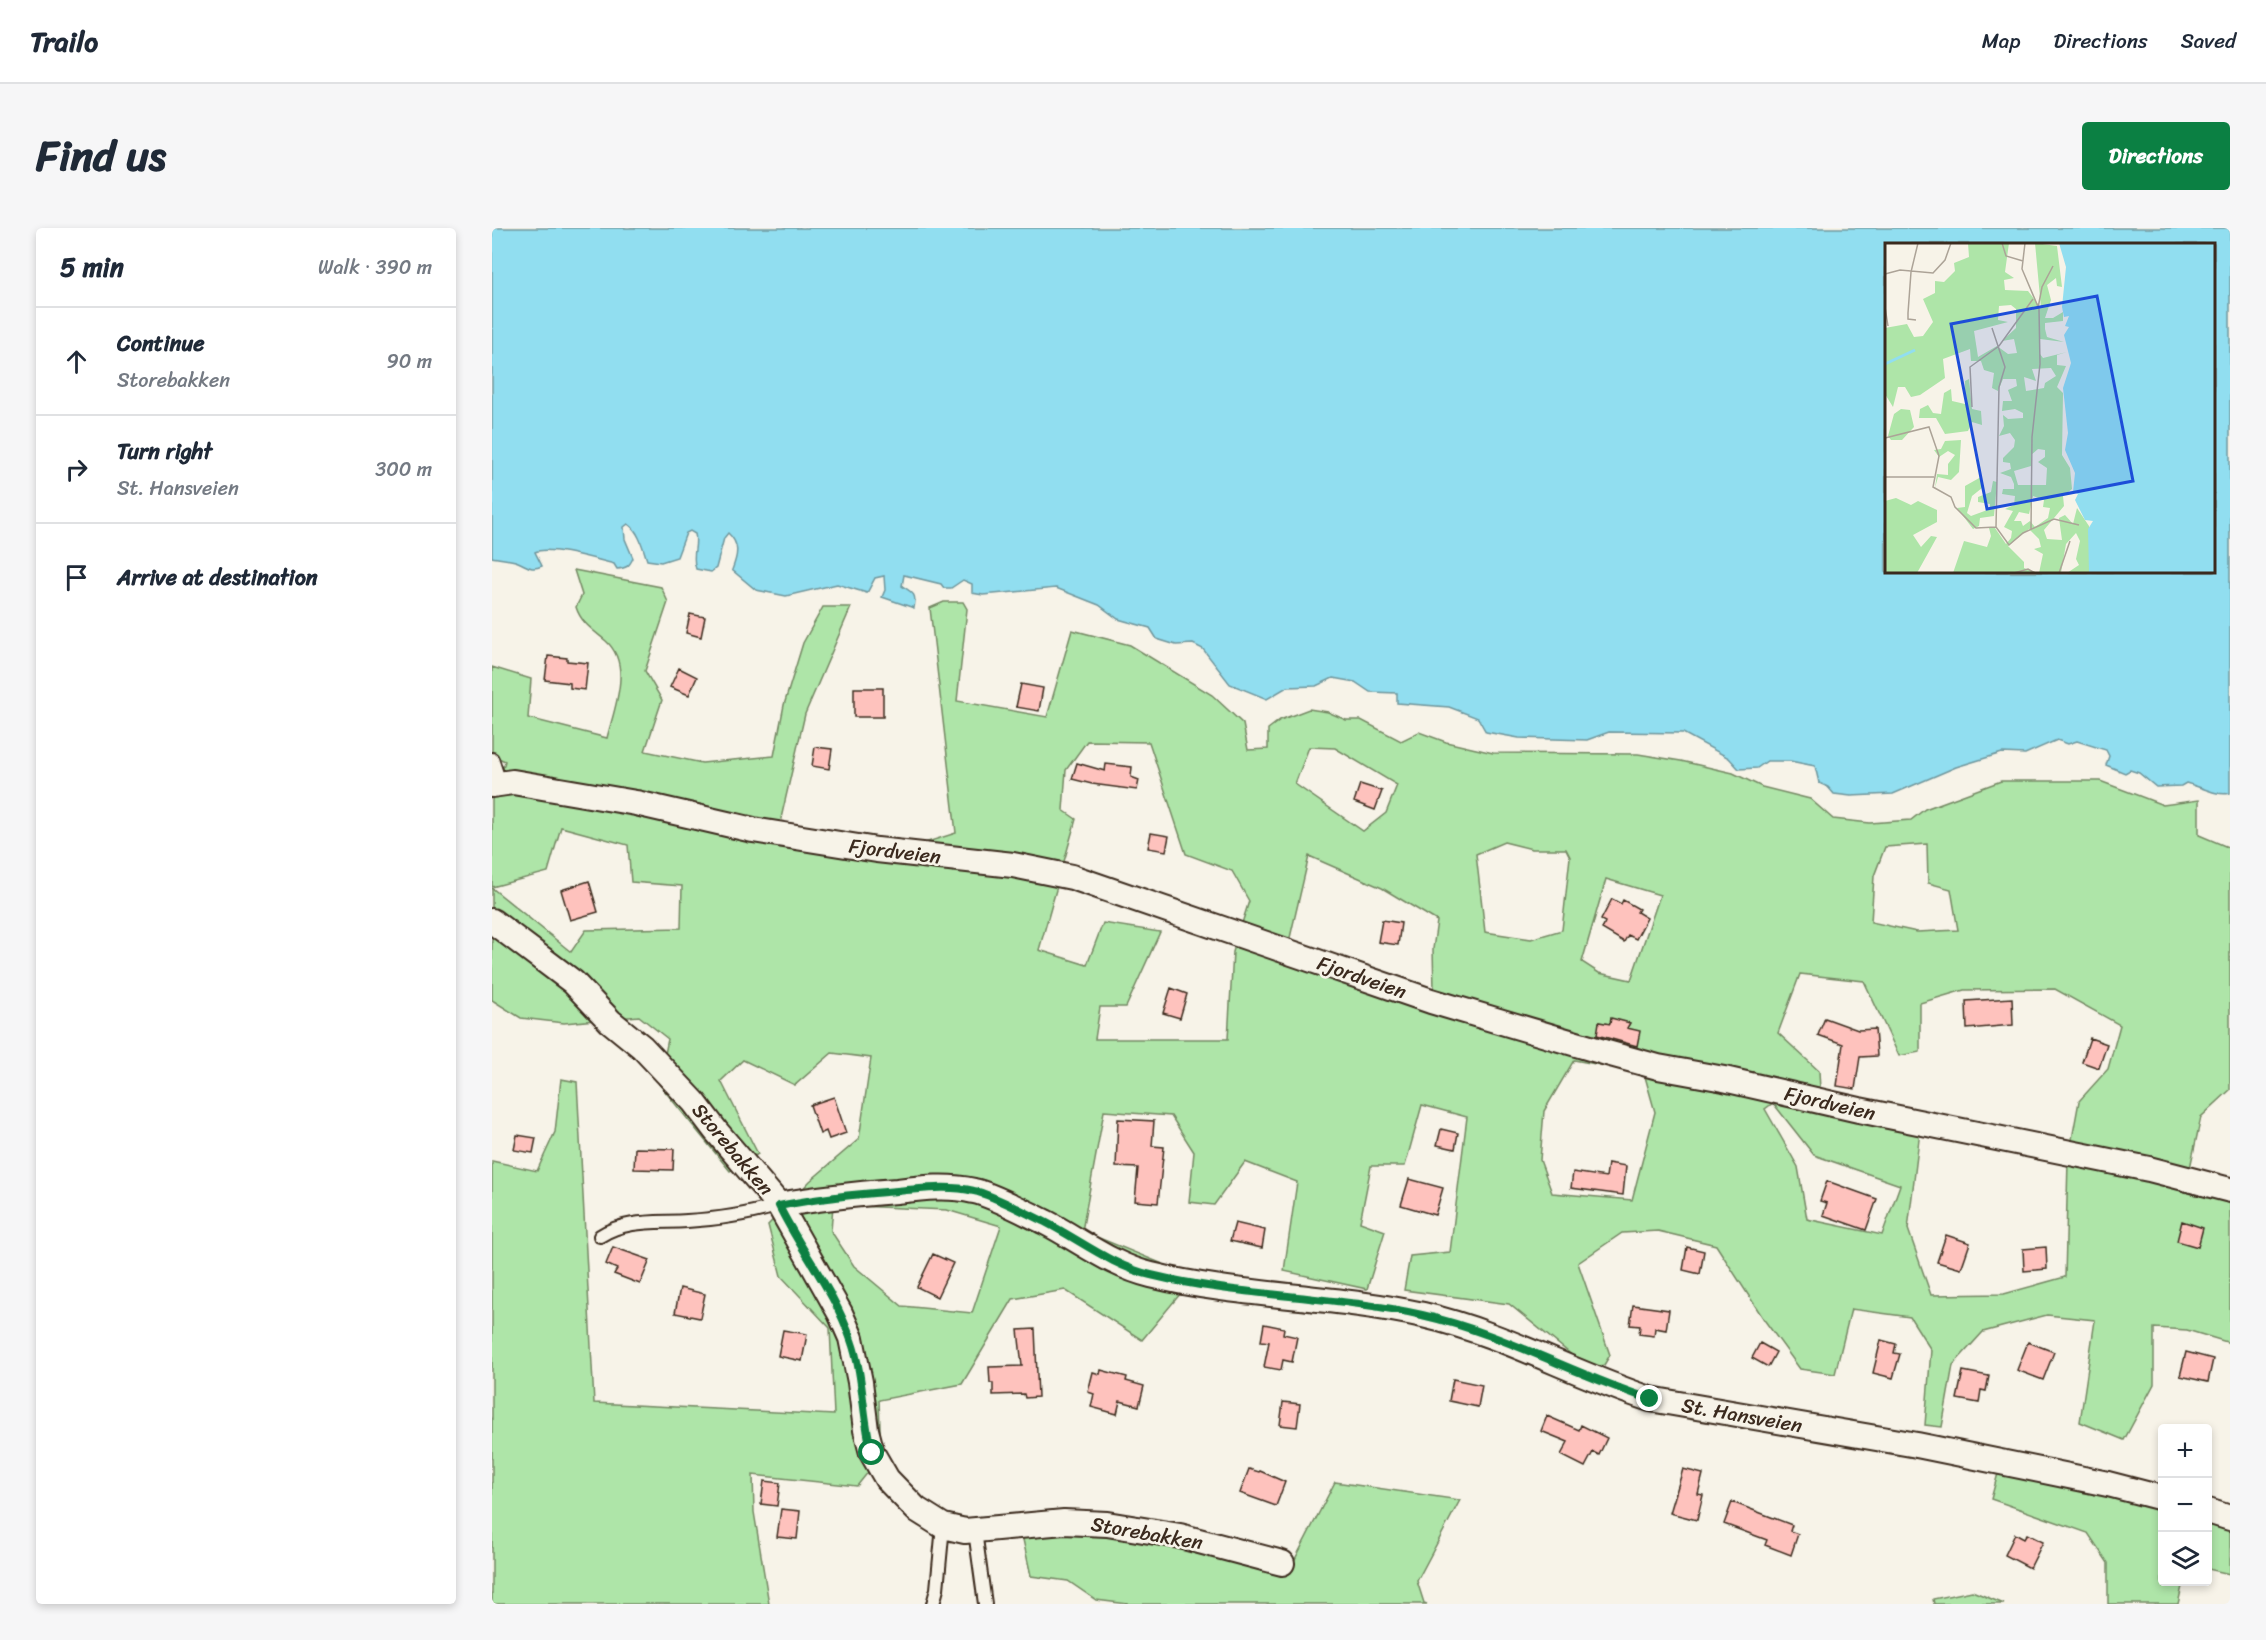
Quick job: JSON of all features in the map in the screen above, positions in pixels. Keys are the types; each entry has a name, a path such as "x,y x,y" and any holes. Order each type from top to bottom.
{"street":[{"name":"Fjordveien","path":"496,784 513,782 636,803 753,830 877,850 1013,865 1072,877 1431,1001 1658,1067 2149,1169 2230,1190"},
{"name":"Storebakken","path":"492,921 573,982 610,1021 642,1047 694,1102 779,1206 840,1313 851,1338 872,1453 880,1469 898,1492 916,1509 943,1526 965,1531 1064,1522 1107,1524 1180,1536 1282,1563"},
{"name":"St. Hansveien","path":"779,1206 826,1196 944,1187 976,1191 1046,1222 1115,1262 1150,1275 1267,1295 1327,1300 1421,1315 1461,1325 1506,1341 1610,1386 1650,1399 1917,1445 2108,1484 2158,1497"},
{"path":"2212,1512 2230,1518"}],"lane":[{"path":"492,759 496,784"},
{"path":"600,1236 610,1229 634,1223 723,1218 779,1206"},
{"path":"933,1604 937,1588 943,1526"},
{"path":"975,1531 985,1604"}],"green space":[{"path":"574,570 661,587 668,602 645,671 662,700 645,751 702,763 774,756 784,705 803,643 823,607 851,607 805,714 779,827 918,845 956,833 930,608 944,602 963,602 967,609 957,701 1047,717 1072,630 1130,645 1212,695 1243,724 1248,750 1268,749 1268,729 1280,720 1309,709 1328,712 1346,720 1361,720 1401,741 1419,732 1446,742 1493,753 1638,754 1681,761 1733,773 1762,787 1810,799 1833,819 1870,823 1911,820 1925,809 2001,781 2100,781 2163,805 2199,800 2199,835 2230,848 2230,1090 2201,1117 2190,1168 2230,1178 2230,1343 2187,1330 2154,1328 2154,1384 2124,1440 2080,1422 2095,1320 2047,1315 1983,1332 1953,1365 1942,1427 1925,1425 1931,1350 1910,1317 1851,1309 1835,1374 1800,1369 1765,1321 1716,1245 1658,1231 1622,1233 1578,1263 1610,1355 1604,1365 1589,1369 1509,1304 1404,1290 1410,1256 1450,1252 1467,1117 1422,1105 1405,1166 1371,1166 1360,1222 1385,1231 1367,1289 1284,1271 1297,1182 1245,1162 1214,1205 1189,1202 1194,1152 1171,1116 1104,1111 1082,1231 1168,1266 1181,1293 1142,1340 1065,1290 1013,1299 962,1384 879,1400 881,1456 857,1486 753,1475 754,1512 769,1604 492,1604 492,1161 537,1171 555,1132 561,1079 577,1082 594,1403 834,1415 830,1328 781,1276 768,1225 810,1181 859,1139 871,1058 832,1053 795,1085 743,1060 721,1081 758,1154 730,1171 659,1084 668,1039 639,1016 564,1023 521,1018 492,1000 492,888 571,952 586,930 681,928 682,886 631,882 628,845 561,827 548,872 492,887 492,794 497,792 505,761 492,755 492,667 531,679 528,718 607,738 617,701 619,662 606,641 588,626 578,613 576,607 582,595","holes":["1087,741 1149,742 1186,854 1232,871 1249,901 1233,952 1228,1039 1095,1039 1100,1007 1126,1007 1160,932 1103,923 1087,965 1039,950 1076,819 1063,810 1066,770","1309,747 1335,748 1397,785 1386,813 1363,831 1295,784","1504,842 1532,849 1566,849 1570,857 1562,930 1531,939 1485,932 1476,854","1927,844 1928,883 1951,889 1958,930 1917,932 1871,922 1874,876 1885,847","1309,856 1382,888 1437,921 1433,949 1434,989 1289,942","1606,879 1660,895 1631,980 1599,973 1582,962","1800,974 1864,981 1899,1056 1920,1052 1920,1003 1964,990 2055,989 2120,1025 2108,1069 2079,1101 2068,1161 2065,1277 2004,1294 1931,1295 1908,1229 1920,1131 1821,1108 1819,1071 1778,1033","1574,1060 1644,1073 1655,1112 1632,1200 1552,1193 1540,1160 1544,1111","1773,1103 1814,1155 1900,1185 1882,1235 1807,1219 1798,1167 1765,1109","833,1205 947,1210 1001,1226 972,1313 902,1306 854,1266 831,1231"]},
{"path":"2000,1466 2158,1503 2158,1586 2182,1586 2178,1604 2108,1604 2108,1563 2088,1533 1991,1499"},
{"path":"1335,1482 1460,1500 1417,1581 1424,1603 1427,1604 1128,1604 1096,1600 1068,1581 1031,1576 1022,1535 1107,1530 1263,1568 1294,1561"},
{"path":"2212,1519 2230,1525 2230,1574 2212,1570"},
{"path":"1972,1591 2004,1604 1934,1604 1933,1599"}],"water":[{"path":"492,228 2230,228 2230,793 2225,794 2186,783 2181,786 2156,787 2139,773 2130,770 2125,773 2106,765 2109,756 2106,750 2077,741 2068,744 2057,740 2025,754 2002,753 1956,767 1893,794 1851,796 1834,794 1828,787 1819,783 1815,766 1790,761 1767,761 1757,768 1739,769 1729,758 1683,733 1609,732 1587,740 1519,738 1486,732 1478,718 1449,707 1397,703 1397,693 1370,692 1355,682 1333,678 1316,686 1287,687 1267,699 1230,684 1203,649 1193,644 1176,645 1157,639 1150,628 1118,619 1099,605 1056,588 983,595 972,593 972,584 963,580 951,588 944,588 941,584 904,575 902,586 913,594 914,608 882,597 885,590 884,576 875,578 867,593 837,584 786,596 756,590 732,570 737,550 735,541 728,533 724,538 716,568 711,572 696,569 695,534 690,531 686,533 677,557 661,562 647,560 638,535 628,524 624,527 625,539 633,558 629,565 623,568 617,569 614,564 551,550 535,552 542,566 535,568 515,561 492,557"}],"building":[{"path":"690,614 705,617 701,637 686,633"},
{"path":"548,656 588,663 585,690 570,688 570,683 545,680"},
{"path":"679,668 697,677 689,695 670,687"},
{"path":"1021,684 1043,688 1039,711 1016,707"},
{"path":"854,688 883,688 883,717 854,717"},
{"path":"815,747 832,749 829,769 812,766"},
{"path":"1077,763 1105,771 1106,764 1132,767 1131,777 1139,780 1137,790 1072,779"},
{"path":"1360,784 1382,791 1375,810 1354,802"},
{"path":"1151,833 1169,836 1166,851 1148,848"},
{"path":"589,881 598,912 570,920 561,890"},
{"path":"1612,899 1621,904 1623,900 1639,909 1637,912 1647,918 1636,939 1628,935 1624,942 1602,929 1605,922 1601,920"},
{"path":"1382,920 1401,923 1398,945 1378,942"},
{"path":"1171,988 1187,994 1180,1018 1163,1013"},
{"path":"2012,998 2013,1025 1967,1029 1966,1001"},
{"path":"1611,1018 1630,1023 1627,1028 1640,1031 1637,1046 1597,1035 1599,1022 1610,1024"},
{"path":"1825,1018 1858,1030 1875,1029 1877,1056 1860,1057 1855,1089 1837,1086 1843,1044 1818,1035"},
{"path":"2090,1038 2107,1044 2099,1068 2082,1062"},
{"path":"834,1097 846,1133 829,1139 826,1131 820,1134 810,1105"},
{"path":"1118,1119 1154,1121 1152,1146 1164,1147 1158,1203 1135,1201 1138,1168 1116,1167"},
{"path":"1441,1129 1458,1133 1455,1149 1437,1145"},
{"path":"517,1135 536,1138 533,1153 514,1150"},
{"path":"635,1148 674,1149 673,1170 634,1169"},
{"path":"1608,1163 1626,1166 1623,1195 1571,1188 1573,1172 1606,1177"},
{"path":"1409,1179 1443,1188 1435,1215 1401,1205"},
{"path":"1827,1181 1877,1199 1866,1230 1823,1215 1827,1203 1820,1201"},
{"path":"2182,1221 2203,1228 2198,1247 2177,1241"},
{"path":"1235,1223 1265,1230 1262,1248 1230,1241"},
{"path":"1946,1235 1970,1243 1961,1269 1937,1262"},
{"path":"613,1247 650,1260 640,1284 614,1274 617,1269 606,1264"},
{"path":"1687,1247 1704,1251 1700,1274 1683,1270"},
{"path":"2046,1247 2047,1269 2024,1271 2023,1249"},
{"path":"933,1254 953,1263 937,1297 917,1287"},
{"path":"680,1288 705,1294 700,1318 675,1313"},
{"path":"1633,1305 1669,1310 1666,1330 1655,1328 1654,1336 1639,1334 1640,1326 1630,1325"},
{"path":"1264,1324 1284,1328 1283,1334 1297,1337 1292,1362 1283,1360 1281,1370 1264,1367 1269,1342 1261,1341"},
{"path":"1035,1329 1038,1397 1025,1398 1024,1394 993,1395 989,1367 1022,1366 1018,1330"},
{"path":"783,1330 807,1334 802,1361 778,1356"},
{"path":"1881,1340 1896,1344 1894,1353 1900,1354 1893,1378 1873,1373"},
{"path":"2028,1342 2054,1352 2043,1380 2017,1370"},
{"path":"1760,1343 1776,1352 1768,1367 1752,1358"},
{"path":"2186,1352 2213,1359 2208,1382 2180,1376"},
{"path":"1101,1370 1127,1377 1126,1381 1144,1386 1139,1406 1120,1401 1117,1414 1091,1407 1094,1394 1088,1392 1093,1372 1100,1374"},
{"path":"1963,1371 1989,1376 1986,1391 1981,1390 1979,1403 1957,1399"},
{"path":"1453,1379 1482,1385 1478,1407 1449,1401"},
{"path":"1283,1402 1300,1404 1297,1427 1280,1425"},
{"path":"1547,1416 1579,1430 1581,1425 1607,1438 1599,1455 1593,1452 1585,1467 1561,1455 1568,1442 1541,1431"},
{"path":"1249,1469 1260,1471 1285,1482 1276,1506 1240,1493"},
{"path":"1683,1469 1703,1474 1698,1494 1703,1495 1697,1520 1670,1513"},
{"path":"764,1481 780,1483 777,1506 761,1504"},
{"path":"1732,1502 1792,1525 1790,1531 1798,1534 1791,1555 1765,1545 1767,1540 1724,1524"},
{"path":"781,1509 800,1511 797,1539 777,1537"},
{"path":"2015,1534 2024,1539 2027,1534 2043,1542 2030,1568 2005,1555"}],"route":[{"path":"872,1453 851,1338 840,1313 779,1206 826,1196 944,1187 976,1191 1046,1222 1115,1262 1150,1275 1267,1295 1327,1300 1421,1315 1461,1325 1506,1341 1610,1386 1650,1399"}]}
